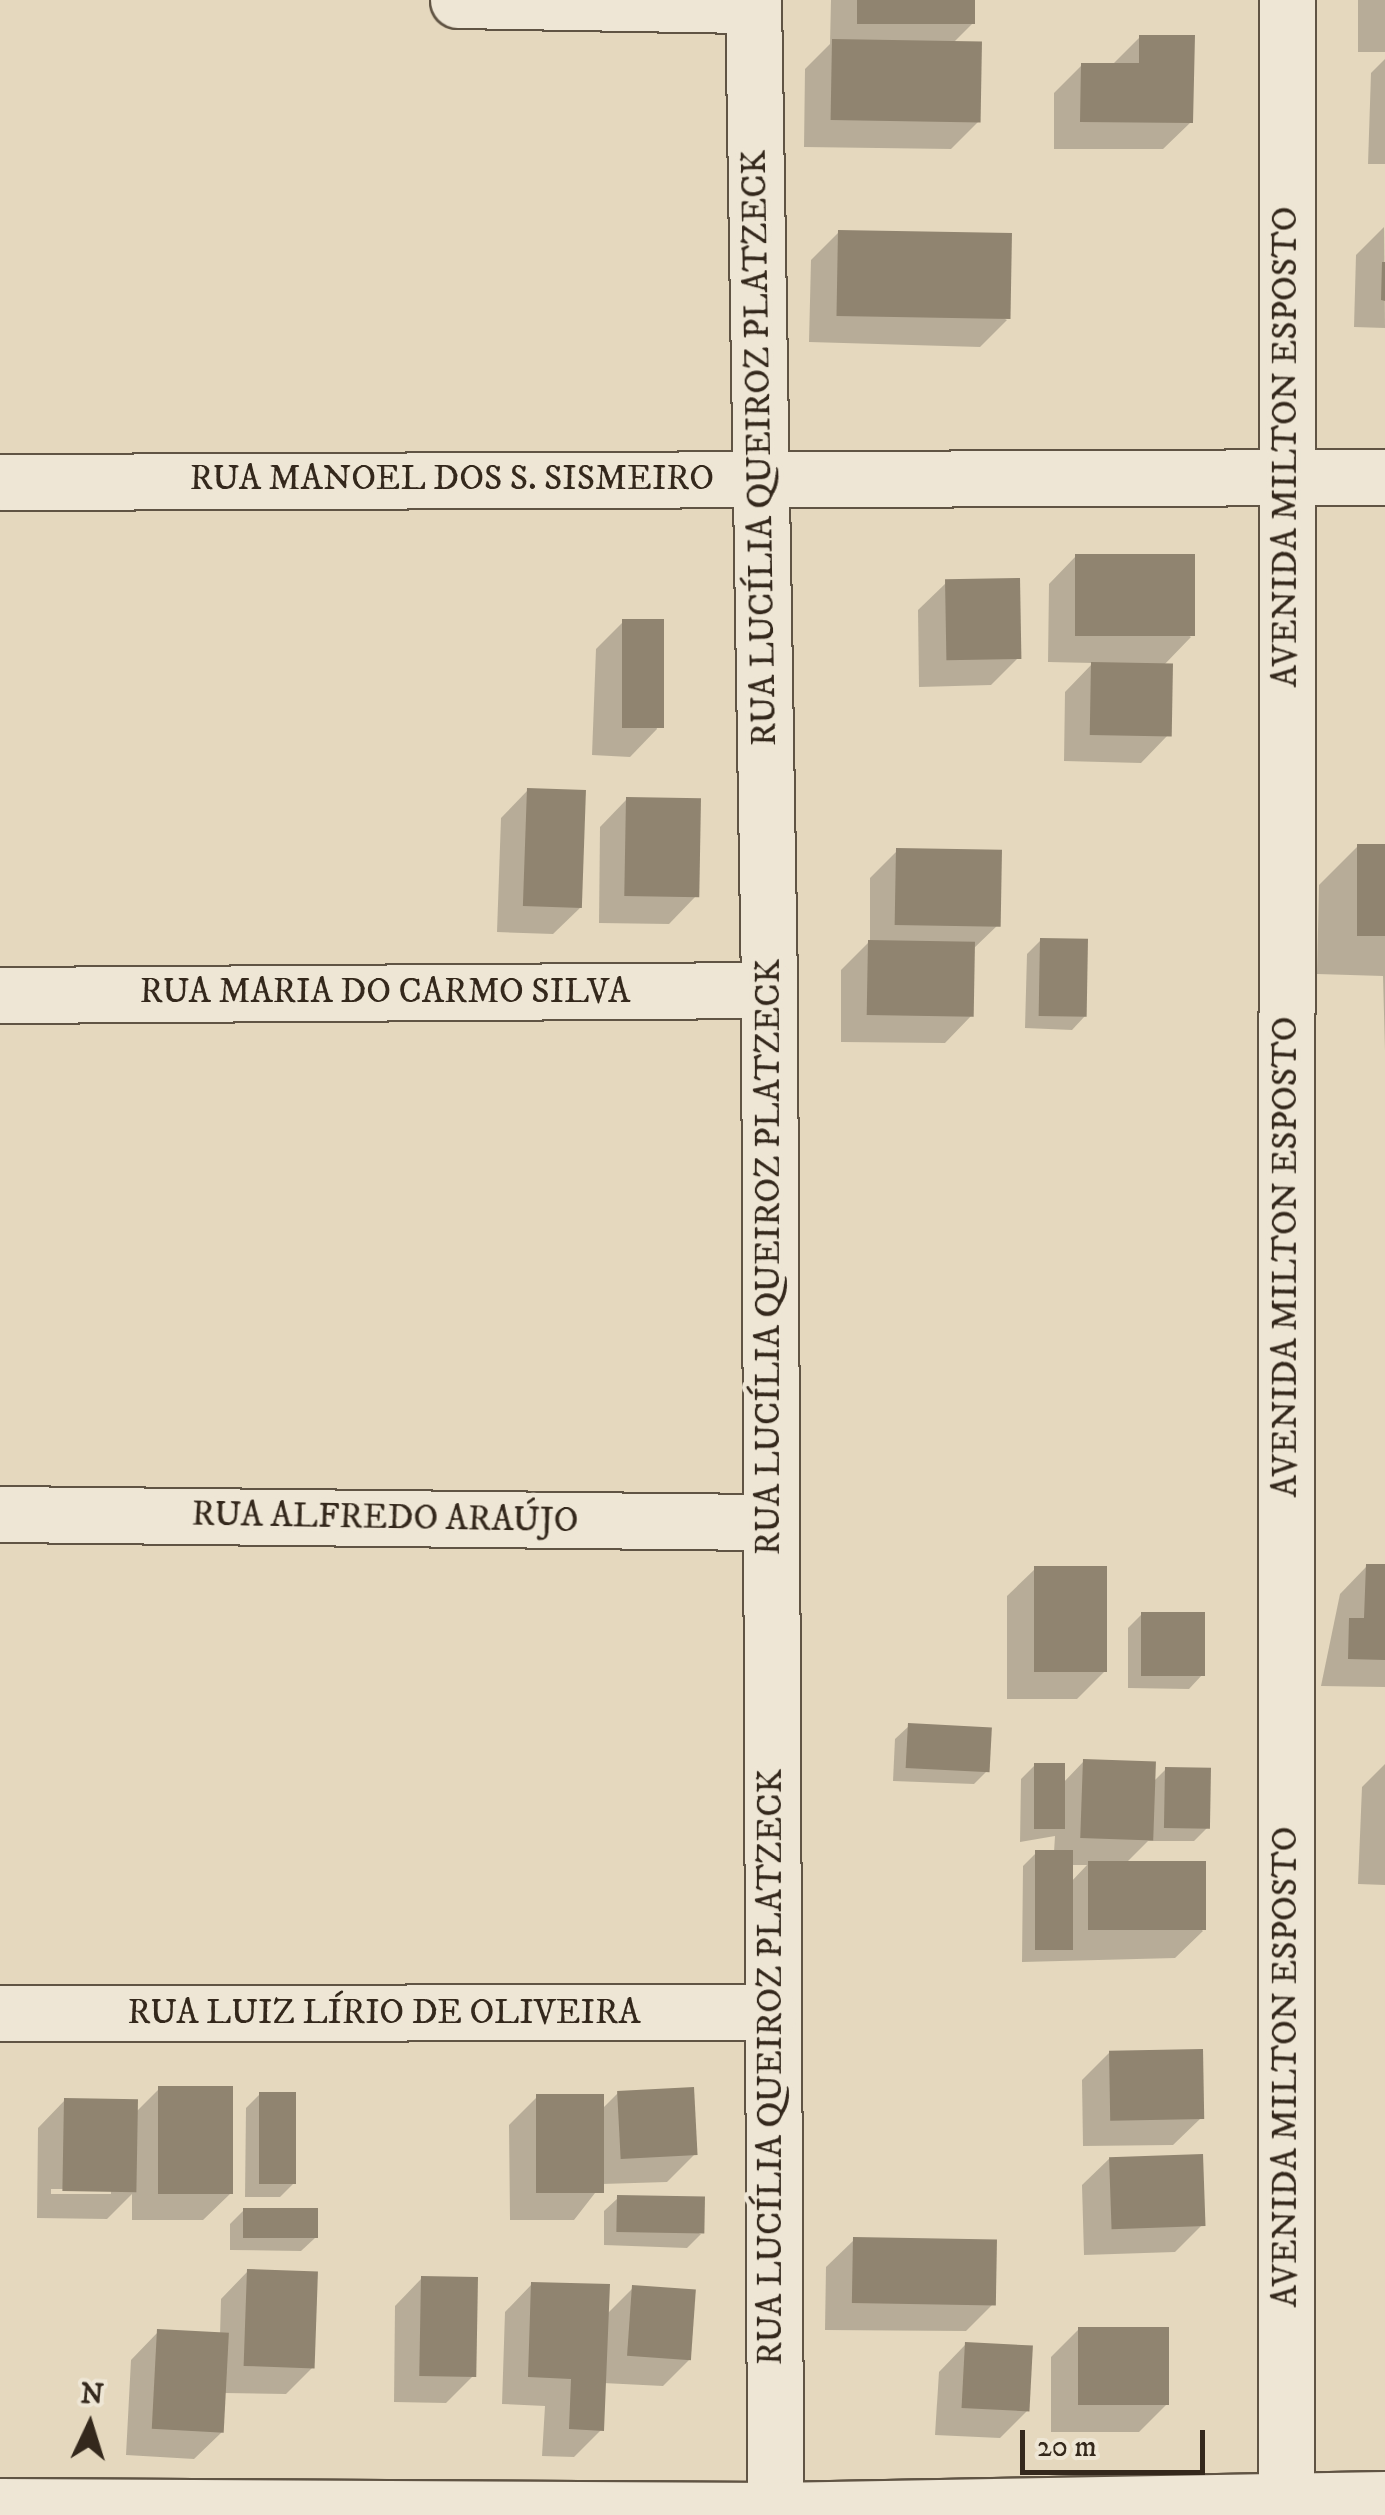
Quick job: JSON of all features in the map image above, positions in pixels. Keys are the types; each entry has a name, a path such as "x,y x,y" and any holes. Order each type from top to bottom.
{"street":[{"path":"458,0 753,2"},
{"name":"AVENIDA MILTON ESPOSTO","path":"1286,2505 1287,0"},
{"name":"RUA LUCÍLIA QUEIROZ PLATZECK","path":"753,2 769,990 769,2012 775,2513"},
{"name":"RUA MANOEL DOS S. SISMEIRO","path":"0,482 1385,477"},
{"name":"RUA MARIA DO CARMO SILVA","path":"0,995 769,990"},
{"name":"RUA ALFREDO ARAÚJO","path":"0,1514 770,1522"},
{"name":"RUA LUIZ LÍRIO DE OLIVEIRA","path":"0,2013 769,2012"},
{"path":"0,2506 775,2513 1286,2505 1385,2499"}],"building":[{"path":"857,0 975,0 975,24 857,24"},
{"path":"1139,35 1195,35 1193,123 1080,122 1081,63 1139,63"},
{"path":"832,39 982,42 981,123 831,120"},
{"path":"838,230 1012,233 1010,319 836,316"},
{"path":"1385,262 1385,301 1381,300"},
{"path":"1075,554 1195,554 1195,636 1075,636"},
{"path":"1020,578 1021,659 946,660 945,579"},
{"path":"622,619 664,619 664,728 622,728"},
{"path":"1091,662 1173,663 1172,736 1090,735"},
{"path":"527,788 586,790 582,908 523,906"},
{"path":"626,797 701,798 699,897 624,896"},
{"path":"1357,844 1385,844 1385,936 1357,936"},
{"path":"896,848 1002,850 1001,927 895,925"},
{"path":"1040,938 1088,939 1087,1017 1039,1016"},
{"path":"868,940 975,942 974,1017 867,1015"},
{"path":"1366,1564 1385,1564 1385,1660 1348,1659 1349,1618 1364,1618"},
{"path":"1034,1566 1107,1566 1107,1672 1034,1672"},
{"path":"1141,1612 1205,1612 1205,1676 1141,1676"},
{"path":"908,1723 992,1727 990,1772 906,1768"},
{"path":"1083,1759 1156,1762 1153,1840 1080,1838"},
{"path":"1034,1763 1065,1763 1065,1829 1034,1829"},
{"path":"1165,1767 1211,1768 1210,1829 1164,1828"},
{"path":"1035,1850 1073,1850 1073,1950 1035,1950"},
{"path":"1088,1861 1206,1861 1206,1930 1088,1930"},
{"path":"1203,2049 1204,2119 1110,2121 1109,2051"},
{"path":"158,2086 233,2086 233,2194 158,2194"},
{"path":"694,2087 698,2155 621,2159 617,2091"},
{"path":"259,2092 296,2092 296,2184 259,2184"},
{"path":"536,2094 604,2094 604,2193 536,2193"},
{"path":"64,2098 138,2099 136,2192 62,2191"},
{"path":"1203,2154 1206,2226 1112,2229 1109,2157"},
{"path":"617,2195 705,2197 704,2234 616,2232"},
{"path":"243,2208 318,2208 318,2238 243,2238"},
{"path":"853,2237 997,2240 996,2306 852,2303"},
{"path":"247,2269 318,2271 315,2368 244,2366"},
{"path":"421,2276 478,2277 476,2377 419,2376"},
{"path":"531,2282 610,2284 604,2431 569,2429 571,2379 528,2377"},
{"path":"632,2285 696,2289 691,2360 627,2356"},
{"path":"1078,2327 1169,2327 1169,2405 1078,2405"},
{"path":"157,2329 229,2333 224,2433 152,2429"},
{"path":"965,2342 1033,2346 1029,2411 962,2408"}]}
